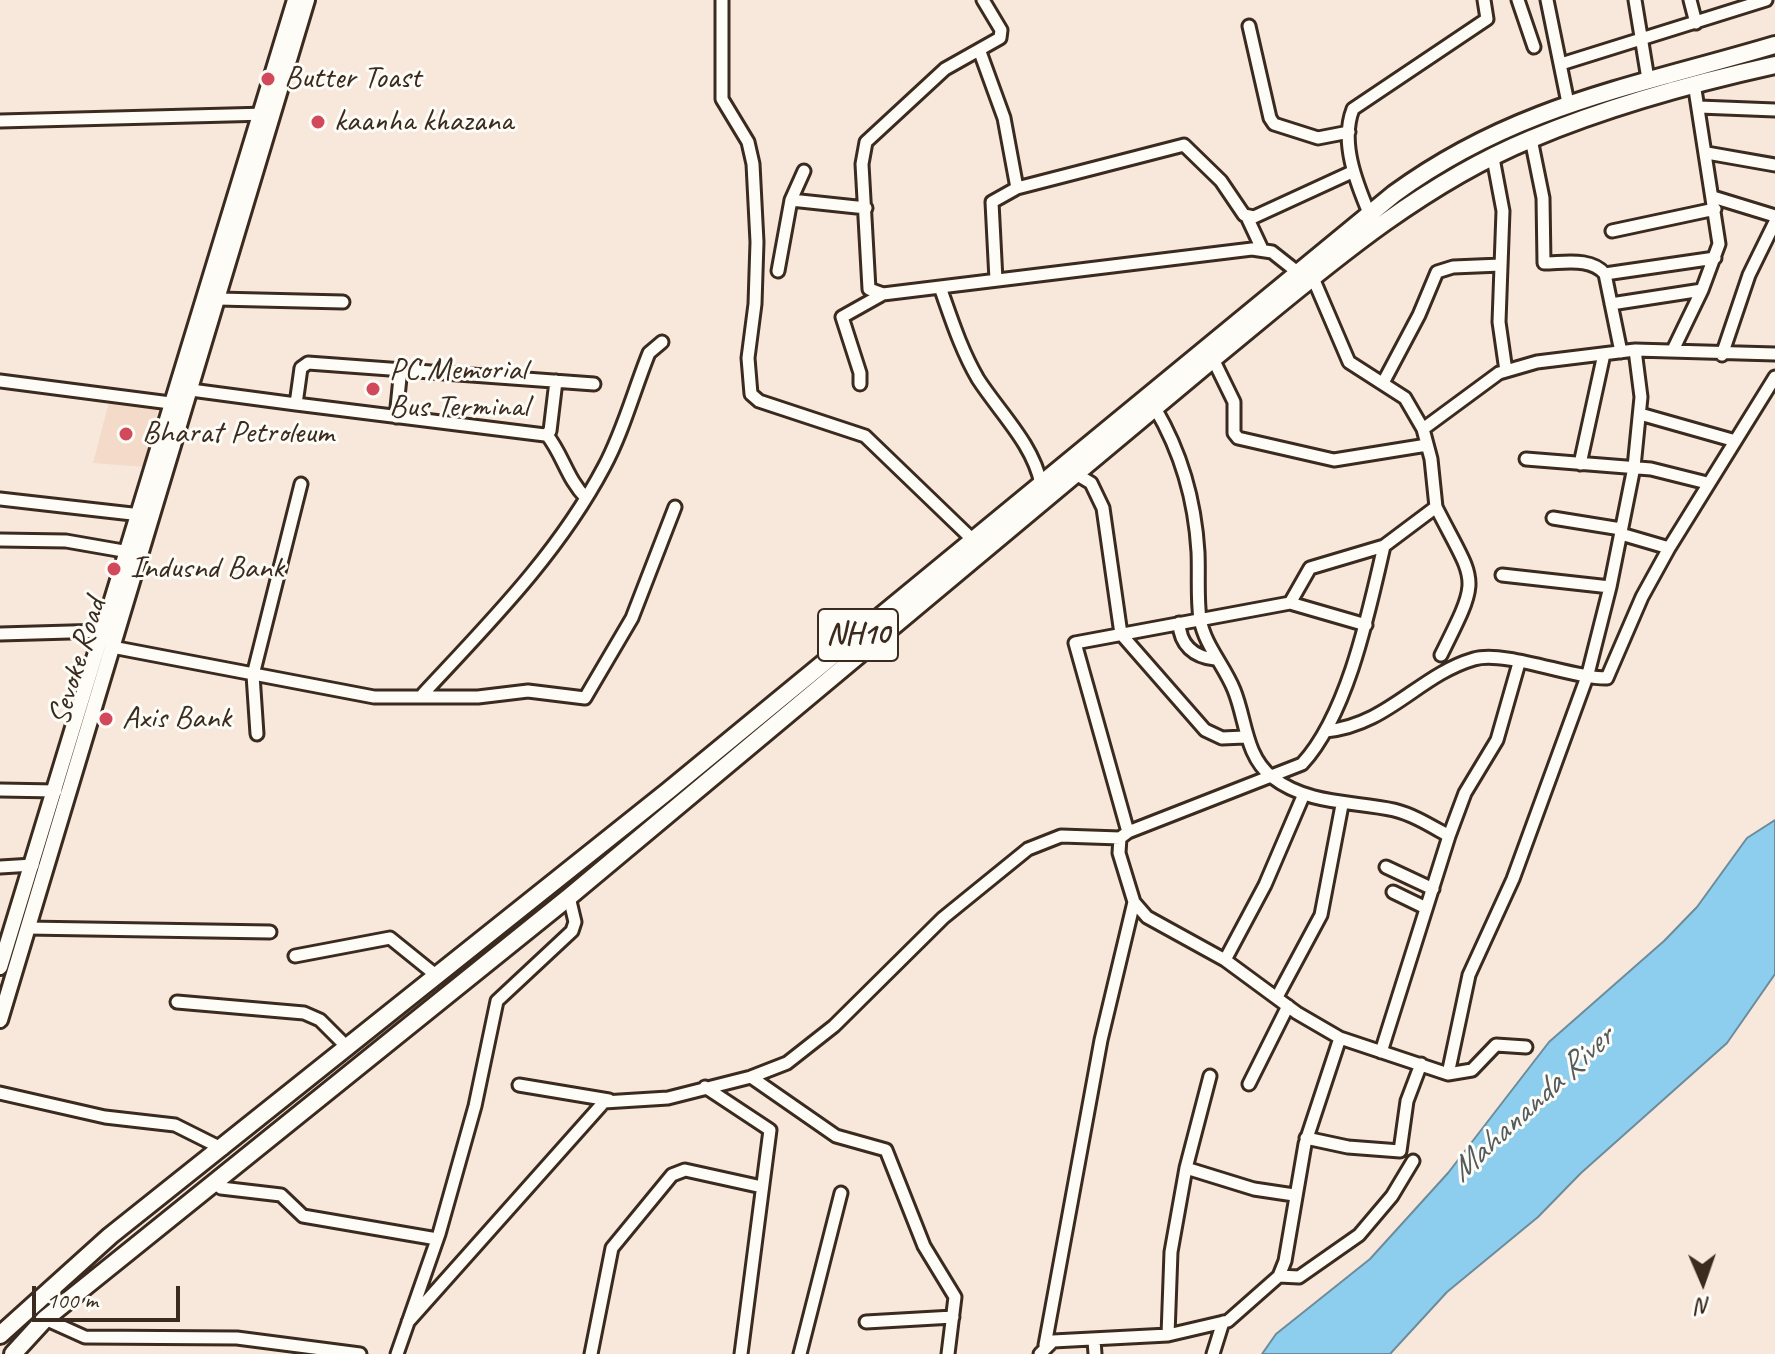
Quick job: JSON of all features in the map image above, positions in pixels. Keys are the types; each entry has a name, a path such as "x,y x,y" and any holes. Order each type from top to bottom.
{"highway":[{"name":"NH10","path":"0,1335 89,1254 348,1048 1041,484 1071,471 1296,271 1369,213 1444,159 1505,127 1568,103 1775,45"},
{"path":"13,1354 45,1319 569,897 1071,471 1155,408 1313,278 1414,203 1531,139 1694,83 1775,65"}],"main road":[{"name":"Sevoke Road","path":"5,964 27,928 90,701 105,631 129,552 180,405 191,390 218,299 295,0"},
{"name":"Sevoke Road","path":"0,1020 5,964 33,865 56,791 112,647 267,114 307,0"}],"street":[{"path":"722,0 722,99 748,142 753,164 757,242 755,304 749,347 751,394 759,401 865,436 973,540"},
{"path":"883,294 868,288 862,164 866,142 945,69 1000,38 1001,33 983,0"},
{"path":"1369,213 1352,172 1350,117 1358,103 1487,19 1484,0"},
{"path":"1518,0 1534,47"},
{"path":"1547,0 1568,103"},
{"path":"1635,0 1648,79"},
{"path":"1690,0 1696,23"},
{"path":"1561,64 1766,0"},
{"path":"1249,26 1274,124 1318,138 1349,132"},
{"path":"980,52 1004,118 1017,188"},
{"path":"1673,350 1702,290 1719,244 1694,83"},
{"path":"1699,107 1775,110"},
{"path":"0,121 267,114"},
{"path":"1531,139 1543,198 1544,263 1585,262 1598,266 1605,274 1621,352"},
{"path":"996,280 992,202 1017,188 1181,145 1188,146 1221,181 1247,217 1262,249 1296,271"},
{"path":"1707,153 1775,165"},
{"path":"1493,158 1502,201 1499,322 1506,371"},
{"path":"778,271 791,200 804,171"},
{"path":"1247,217 1280,208 1352,172"},
{"path":"1713,197 1775,219 1749,275 1722,355"},
{"path":"791,200 866,208"},
{"path":"1612,231 1715,209"},
{"path":"860,384 860,373 842,317 883,294 1262,249"},
{"path":"1605,274 1715,258"},
{"path":"1384,381 1419,315 1437,272 1453,267 1501,265"},
{"path":"1313,278 1349,362 1384,381 1405,398 1423,429 1436,507 1470,575 1469,598 1441,655"},
{"path":"940,287 967,358 1028,450 1037,466 1041,484"},
{"path":"1611,304 1702,290"},
{"path":"218,299 343,302"},
{"path":"423,694 505,608 573,520 606,464 649,353 662,342"},
{"path":"1423,429 1506,371 1537,362 1635,350 1722,355 1775,354"},
{"path":"1448,1074 1469,975 1513,879 1588,674 1610,587 1634,467 1640,414 1635,350"},
{"path":"1580,464 1604,354"},
{"path":"1213,359 1234,402 1234,433 1238,438 1334,460 1427,445"},
{"path":"296,404 301,368 305,364 401,368 594,384"},
{"path":"396,417 401,368"},
{"path":"1326,731 1367,722 1481,658 1607,678 1669,548 1732,440 1775,377"},
{"path":"0,381 180,405"},
{"path":"547,435 556,381"},
{"path":"191,390 547,435 556,446 570,482 586,498"},
{"path":"1155,408 1166,427 1186,480 1195,524 1200,619 1215,659 1234,689 1245,737 1271,777 1304,794 1342,805 1403,813 1449,836"},
{"path":"1640,414 1732,440"},
{"path":"1526,459 1634,467 1707,483"},
{"path":"1071,471 1091,483 1103,508 1121,634 1205,730 1222,738 1245,737"},
{"path":"257,734 253,675 301,484"},
{"path":"0,499 141,515"},
{"path":"112,647 374,697 423,694 478,697 528,691 587,697 632,618 675,507"},
{"path":"1290,603 1310,568 1384,546 1436,507"},
{"path":"1553,518 1621,531 1669,548"},
{"path":"0,540 86,543 129,552"},
{"path":"519,1085 609,1100 668,1098 751,1077 787,1063 810,1047 943,918 1028,849 1061,836 1124,835 1302,764 1326,731 1366,625 1384,546"},
{"path":"1502,575 1610,587"},
{"path":"1366,625 1290,603 1077,642 1074,646 1124,835 1119,853 1134,902 1147,917 1225,960 1288,1006 1340,1038 1448,1074 1472,1070 1496,1045 1526,1047"},
{"path":"1179,623 1180,636 1191,650 1200,657 1215,659"},
{"path":"0,634 105,631"},
{"path":"1381,1052 1449,836 1465,793 1497,740 1519,663"},
{"path":"0,790 56,791"},
{"path":"1225,960 1265,885 1304,794"},
{"path":"1277,997 1321,915 1342,805"},
{"path":"0,867 33,865"},
{"path":"1386,867 1433,889"},
{"path":"1393,892 1426,908"},
{"path":"397,1354 437,1239 475,1106 497,1001 572,931 575,922 569,897"},
{"path":"1042,1350 1101,1040 1134,902"},
{"path":"27,928 270,932"},
{"path":"295,956 390,938 437,976"},
{"path":"177,1002 304,1013 320,1020 348,1048"},
{"path":"1249,1084 1288,1006"},
{"path":"1042,1350 1053,1341 1168,1335 1223,1322 1236,1317 1279,1276 1285,1261 1306,1138 1340,1038"},
{"path":"1306,1138 1348,1147 1400,1151 1407,1101 1421,1064"},
{"path":"1168,1335 1171,1252 1186,1168 1210,1076"},
{"path":"751,1077 836,1136 886,1150 924,1246 954,1292 948,1354"},
{"path":"705,1087 770,1129 741,1354"},
{"path":"0,1093 110,1118 175,1125 223,1149"},
{"path":"408,1322 609,1100"},
{"path":"1279,1276 1299,1277 1359,1235 1392,1196 1413,1161"},
{"path":"1186,1168 1254,1189 1294,1195"},
{"path":"591,1354 612,1248 672,1175 685,1170 762,1187"},
{"path":"213,1182 221,1188 281,1195 303,1216 437,1239"},
{"path":"800,1354 841,1193"},
{"path":"866,1322 953,1317"},
{"path":"45,1319 85,1337 237,1338 360,1354"},
{"path":"1213,1354 1223,1322"},
{"path":"1094,1340 1095,1354"}],"shaded area":[{"name":"Bharat Petroleum","path":"110,398 159,406 144,467 93,463"}],"water":[{"name":"Mahananda River","path":"1775,820 1775,974 1727,1043 1581,1173 1538,1217 1447,1292 1390,1354 1262,1354 1276,1334 1370,1259 1448,1173 1549,1042 1664,941 1697,907 1747,838"}],"place":[{"name":"Butter Toast","path":"268,79"},
{"name":"kaanha khazana","path":"318,122"},
{"name":"PC Memorial Bus Terminal","path":"373,389"},
{"name":"Bharat Petroleum","path":"126,434"},
{"name":"Indusnd Bank","path":"114,569"},
{"name":"Axis Bank","path":"106,719"}]}
